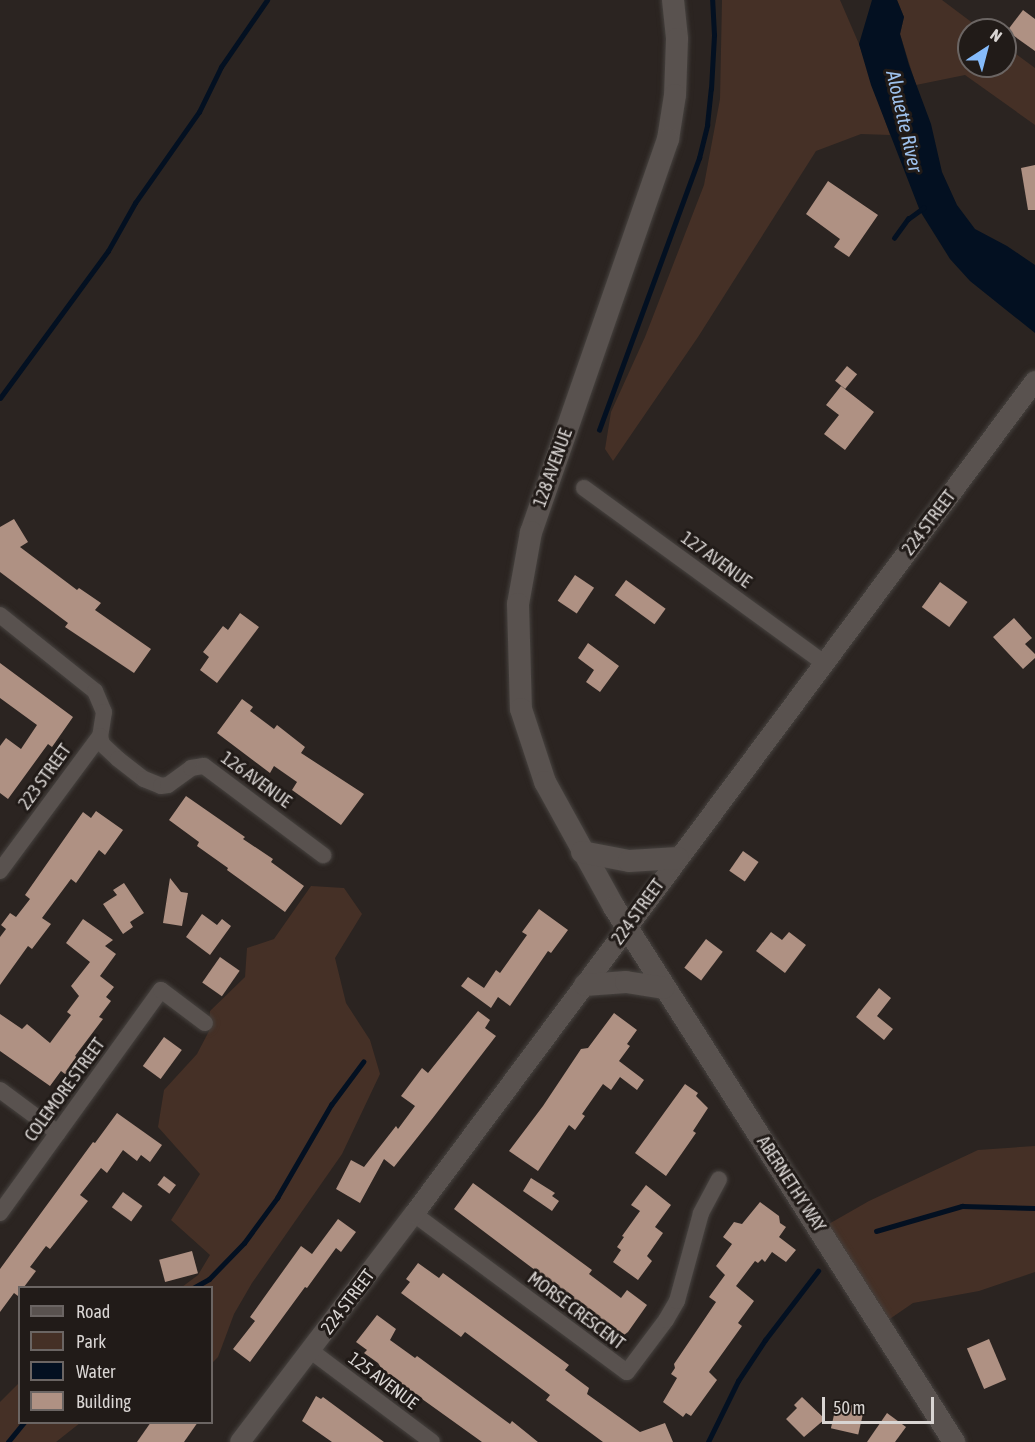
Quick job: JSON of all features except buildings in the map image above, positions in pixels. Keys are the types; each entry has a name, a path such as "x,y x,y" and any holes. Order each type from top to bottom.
{"main road":[{"name":"128 AVENUE","path":"627,926 582,852 545,783 521,709 518,604 531,532 540,504 668,139 675,95 677,39 673,0"},
{"path":"582,852 629,861 678,858"},
{"name":"ABERNETHY WAY","path":"627,926 664,988 954,1442"},
{"path":"585,985 626,982 664,988"}],"street":[{"name":"224 STREET","path":"240,1442 414,1214 1035,381"},
{"name":"127 AVENUE","path":"584,488 825,664"},
{"path":"0,615 95,691 104,712 100,736"},
{"name":"126 AVENUE","path":"100,736 108,752 153,784 168,785 198,765 211,770 323,855"},
{"name":"223 STREET","path":"0,871 100,736"},
{"name":"COLEMORE STREET","path":"0,1213 161,990 205,1023"},
{"path":"0,1090 58,1133"},
{"name":"MORSE CRESCENT","path":"414,1214 627,1372 666,1320 677,1301 701,1213 719,1179"},
{"name":"125 AVENUE","path":"311,1351 432,1442"}],"green space":[{"path":"722,0 840,0 859,44 890,135 861,134 816,151 698,337 613,461 605,449 611,412 645,337 704,185 720,99"},
{"path":"897,0 942,0 966,18 957,18 957,77 916,85 900,34 904,17"},
{"path":"1017,55 1035,68 1035,125 969,78 1017,78"},
{"path":"311,886 344,888 362,914 335,958 346,1003 370,1040 380,1074 342,1154 252,1283 234,1314 218,1357 213,1362 213,1286 183,1286 198,1275 210,1255 171,1220 200,1174 158,1127 164,1090 197,1054 209,1031 210,1011 245,977 247,948 274,939"},
{"path":"1035,1146 1035,1272 979,1291 913,1303 881,1325 820,1229 869,1201 978,1150"},
{"path":"18,1384 18,1424 79,1424 56,1442 0,1442 0,1402"}],"water":[{"name":"Alouette River","path":"872,0 897,0 904,17 900,34 909,65 931,124 942,172 957,205 975,229 1007,246 1035,265 1035,333 970,281 950,259 920,211 871,85 859,44"}],"waterway":[{"path":"0,398 108,251 135,203 199,112 221,67 267,0"},
{"path":"599,430 699,158 707,125 711,89 714,35 712,0"},
{"path":"894,238 908,219 923,208"},
{"path":"197,1286 209,1279 244,1243 277,1198 331,1105 363,1062"},
{"path":"876,1231 962,1206 1035,1208"},
{"path":"708,1442 738,1381 765,1340 818,1271"},
{"path":"8,1442 22,1424"}]}
